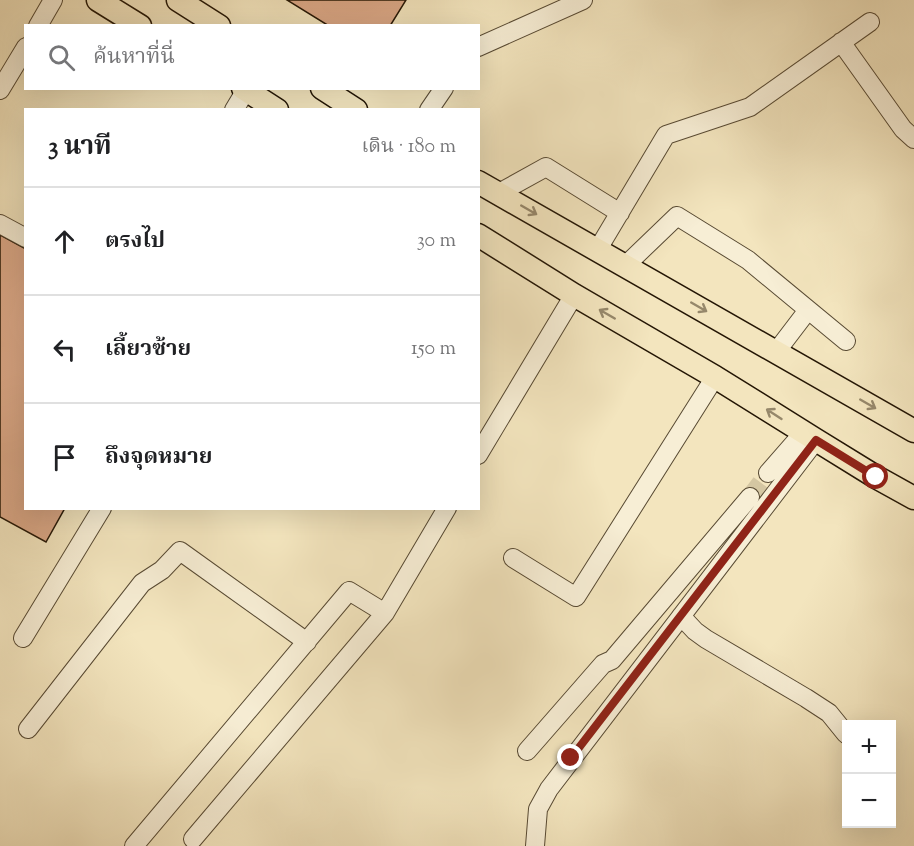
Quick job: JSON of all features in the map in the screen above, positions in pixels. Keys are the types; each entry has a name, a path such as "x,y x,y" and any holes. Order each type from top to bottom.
{"main road":[{"path":"98,0 137,24"},
{"path":"178,0 216,24"},
{"path":"324,90 353,108"},
{"path":"241,96 272,108"},
{"path":"480,183 914,431"},
{"path":"480,236 914,498"}],"lane":[{"path":"39,24 53,0"},
{"path":"480,46 584,0"},
{"path":"598,249 666,135 750,107 870,22"},
{"path":"841,42 903,129 914,139"},
{"path":"0,90 24,50"},
{"path":"430,108 443,90"},
{"path":"499,193 546,166 620,213"},
{"path":"626,265 677,216 748,260 846,342"},
{"path":"0,224 24,237"},
{"path":"480,452 574,295"},
{"path":"776,352 808,310"},
{"path":"513,558 576,597 715,376"},
{"path":"768,473 810,437"},
{"path":"535,846 538,809 549,789 681,616 810,437"},
{"path":"526,751 603,664 612,660 750,497"},
{"path":"23,638 101,510"},
{"path":"193,839 385,613 446,510"},
{"path":"28,729 142,583 162,570 180,551 307,642"},
{"path":"134,846 349,591 385,613"},
{"path":"681,616 706,639 829,713 842,729"}],"building":[{"path":"287,0 406,0 391,24 326,24"},
{"path":"0,235 24,248 24,510 64,510 46,542 0,517"}],"tunnel":[{"path":"750,497 768,473"}],"route":[{"path":"571,758 816,440 876,477"}]}
